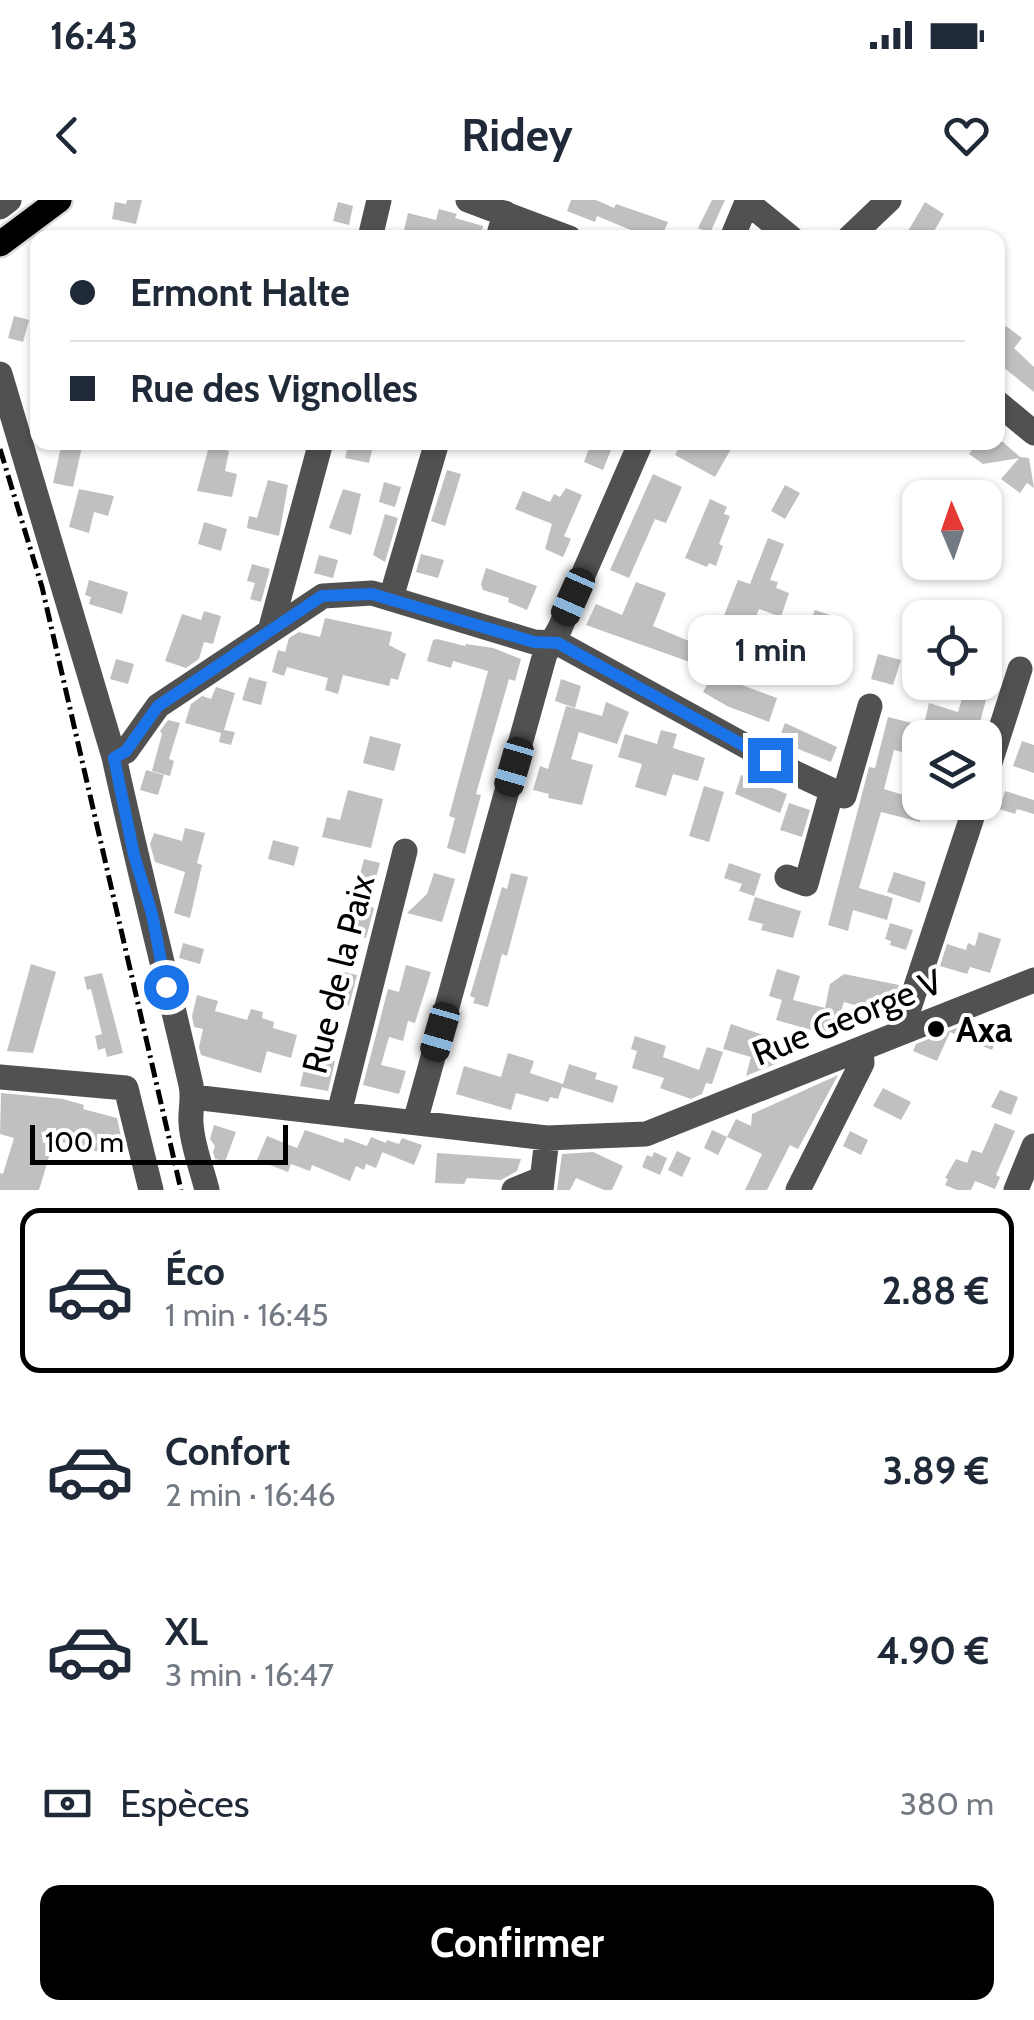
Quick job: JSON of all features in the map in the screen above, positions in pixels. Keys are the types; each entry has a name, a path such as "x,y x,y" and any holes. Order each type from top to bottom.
{"main road":[{"path":"0,225 33,200"},
{"path":"0,248 60,200"}],"street":[{"path":"0,206 9,200"},
{"path":"0,248 74,200"},
{"path":"372,230 378,200"},
{"path":"468,200 501,225 527,230"},
{"path":"858,230 890,200"},
{"path":"735,230 747,202 781,230"},
{"path":"0,374 114,758 193,1096 191,1123 206,1190"},
{"path":"1005,409 1034,432"},
{"path":"270,631 319,450"},
{"path":"392,598 435,450"},
{"path":"416,1122 549,643 560,628 638,450"},
{"path":"114,758 126,751 158,706 322,596 372,594 534,642 558,643 844,796 870,706"},
{"path":"1002,726 1020,670"},
{"path":"787,877 806,884 832,790"},
{"path":"907,1030 908,1014 971,820"},
{"name":"Rue de la Paix","path":"338,1113 405,851"},
{"name":"Rue George V","path":"193,1096 547,1138 646,1134 1034,980"},
{"path":"798,1190 862,1063 861,1050"},
{"path":"0,1077 114,1085 128,1090 151,1190"},
{"path":"514,1190 541,1185 547,1138"},
{"path":"1016,1190 1034,1146"}],"building":[{"path":"127,200 142,200 136,224 112,219 115,202 126,204"},
{"path":"571,200 596,200 668,222 664,230 631,230 597,216 595,222 567,211"},
{"path":"712,200 725,200 711,230 698,228"},
{"path":"338,202 353,206 349,225 333,221"},
{"path":"925,202 944,214 935,230 909,230"},
{"path":"439,209 483,226 482,230 404,230 408,213 436,220"},
{"path":"14,316 29,320 23,342 8,338"},
{"path":"1005,327 1022,338 1014,348 1034,367 1034,392 1005,369"},
{"path":"1005,444 1020,457 1029,458 1034,488 1027,483 1020,493 1001,479 1019,458 983,464 969,454 972,450 1005,450"},
{"path":"60,450 81,450 73,487 53,483"},
{"path":"208,450 229,451 225,471 237,474 232,497 197,491"},
{"path":"347,450 372,450 369,463 345,458"},
{"path":"588,450 611,450 603,470 584,462"},
{"path":"678,450 730,450 715,477 675,455"},
{"path":"447,470 461,474 445,526 431,521"},
{"path":"653,474 682,487 666,523 655,519 629,578 610,570"},
{"path":"268,480 288,485 279,536 247,528 249,516 257,518"},
{"path":"384,482 401,487 395,507 379,502"},
{"path":"785,485 800,493 785,519 771,511"},
{"path":"566,488 582,495 564,536 571,539 563,557 545,549 552,524 515,509 523,491 550,502 554,494 560,497"},
{"path":"79,489 114,496 108,516 94,512 89,533 69,527"},
{"path":"343,489 361,494 351,535 329,528"},
{"path":"710,499 727,507 724,514 730,516 719,544 723,546 716,566 709,563 707,567 685,558"},
{"path":"385,514 398,518 385,562 373,555"},
{"path":"204,522 227,529 221,551 198,544"},
{"path":"768,538 784,544 770,580 778,582 776,588 789,593 781,617 759,609 747,639 719,628 738,580 750,584"},
{"path":"421,554 444,560 438,578 416,572"},
{"path":"319,555 338,560 333,578 314,573"},
{"path":"252,564 270,569 261,602 250,599 255,583 247,581"},
{"path":"486,568 537,586 527,610 508,602 509,598 483,590"},
{"path":"89,580 128,592 122,614 89,604 91,597 85,595"},
{"path":"636,582 666,593 653,626 689,641 692,635 713,644 708,655 736,671 731,681 777,698 769,722 703,692 715,671 586,625 596,604 622,615"},
{"path":"815,610 836,617 829,634 809,626"},
{"path":"204,611 221,616 213,644 204,642 199,659 186,668 165,661 182,614 201,620"},
{"path":"325,618 392,632 389,645 406,654 398,680 391,678 389,686 343,675 338,694 325,690 328,678 287,667 284,676 272,672 278,650 285,652 289,638 299,632 320,637"},
{"path":"433,640 493,648 521,659 515,681 509,679 476,794 481,795 465,854 447,848 455,818 449,816 488,671 453,661 451,668 427,661"},
{"path":"878,654 901,660 893,685 871,679"},
{"path":"116,659 134,664 128,684 110,679"},
{"path":"249,677 267,682 261,705 242,700"},
{"path":"561,679 581,686 575,708 555,701"},
{"path":"216,687 235,693 224,730 235,732 231,745 219,742 221,733 185,723 191,704 202,696 211,699"},
{"path":"962,700 986,700 981,720 925,720 929,703 958,712"},
{"path":"606,702 629,712 617,744 579,732 571,759 593,765 582,805 548,798 549,794 533,790 540,766 548,769 566,706 602,716"},
{"path":"888,717 902,720 902,752 894,750 884,789 902,794 902,817 881,812 859,888 893,898 887,920 853,910 848,931 828,925 869,767 875,768"},
{"path":"168,720 180,723 169,759 174,761 170,776 152,771 160,731"},
{"path":"785,723 837,747 831,762 778,741"},
{"path":"661,730 677,734 673,748 705,758 698,781 673,774 666,796 635,787 642,764 618,757 625,734 657,744"},
{"path":"370,736 401,744 394,771 363,763"},
{"path":"1022,741 1034,745 1034,773 1013,766"},
{"path":"146,770 164,775 158,795 140,790"},
{"path":"741,775 787,794 780,813 735,794"},
{"path":"704,786 724,792 709,842 689,836"},
{"path":"348,790 383,799 371,848 322,837 327,817 340,820"},
{"path":"1005,791 1034,800 1034,814 1002,810"},
{"path":"789,803 810,810 802,837 780,830"},
{"path":"185,828 205,833 190,918 174,913 185,872 155,862 150,844 154,833 182,841"},
{"path":"273,840 299,847 294,866 268,859"},
{"path":"364,859 380,863 368,906 374,908 366,938 345,932"},
{"path":"729,863 761,874 754,896 739,891 742,884 724,878"},
{"path":"894,872 926,882 920,903 887,892"},
{"path":"434,873 455,879 442,922 407,913 427,894"},
{"path":"511,873 528,877 507,956 502,954 488,1007 473,1003 475,998 470,996 502,887 507,889"},
{"path":"755,897 801,911 793,938 761,930 763,924 748,920"},
{"path":"890,923 913,930 906,950 885,939"},
{"path":"979,932 1001,939 990,973 970,967 967,974 940,966 947,944 966,950 968,943 975,946"},
{"path":"183,943 204,949 200,964 179,958"},
{"path":"31,964 56,972 33,1053 7,1051"},
{"path":"406,965 431,972 415,1023 408,1021 403,1041 389,1037 381,1065 406,1071 399,1094 363,1085 388,989 399,992"},
{"path":"777,969 800,976 793,1000 825,1008 830,984 844,974 899,985 891,1011 886,1014 844,1002 833,1036 776,1020 782,1000 769,996"},
{"path":"343,972 357,975 349,1006 335,1002"},
{"path":"102,973 123,1053 107,1057 105,1048 98,1050 95,1036 102,1034 91,989 87,990 84,977"},
{"path":"197,995 218,1001 215,1011 247,1020 251,1009 263,1012 262,1018 274,1022 273,1028 297,1035 291,1058 267,1051 261,1073 201,1055 203,1029 194,1027 192,1016"},
{"path":"974,1021 999,1033 992,1050 950,1032 937,1061 913,1051 916,1044"},
{"path":"731,1024 781,1041 775,1064 746,1076 751,1057 723,1049"},
{"path":"635,1036 666,1046 663,1057 699,1070 707,1047 723,1052 712,1084 706,1083 702,1094 691,1099 660,1088 664,1078 632,1068 637,1051 631,1049"},
{"path":"508,1053 534,1061 530,1073 563,1084 569,1064 597,1073 595,1079 618,1086 613,1103 562,1087 558,1099 550,1097 548,1102 516,1093 511,1110 456,1094 464,1066 501,1077"},
{"path":"307,1057 335,1061 328,1091 300,1086"},
{"path":"838,1075 798,1149 790,1145 767,1190 745,1190 762,1154 727,1137 736,1119 751,1126 752,1114"},
{"path":"883,1088 911,1102 901,1120 873,1106"},
{"path":"1000,1090 1018,1097 1011,1115 991,1107"},
{"path":"1,1093 63,1099 117,1118 122,1141 106,1144 103,1153 54,1140 39,1190 0,1190 0,1173 3,1174 14,1138 0,1134"},
{"path":"995,1123 1015,1131 996,1175 1000,1177 995,1189 975,1181 971,1190 945,1185 956,1159 967,1163 972,1150 982,1153"},
{"path":"214,1125 236,1132 225,1162 215,1159 215,1146 210,1139"},
{"path":"305,1130 343,1143 345,1138 367,1146 371,1137 386,1143 376,1168 366,1164 364,1170 356,1166 350,1181 312,1165 310,1171 291,1164 288,1172 257,1160 267,1136 297,1148"},
{"path":"712,1130 727,1137 718,1155 704,1148"},
{"path":"850,1131 868,1140 861,1155 843,1146"},
{"path":"402,1138 422,1145 414,1165 382,1152 387,1140 399,1144"},
{"path":"677,1151 691,1158 682,1177 668,1170"},
{"path":"593,1152 623,1166 612,1190 576,1178 570,1190 557,1190 562,1154"},
{"path":"654,1152 667,1158 660,1175 642,1167 647,1155 652,1157"},
{"path":"437,1153 521,1159 517,1171 501,1180 467,1178 464,1184 435,1183"}],"railway":[{"path":"0,449 42,587 181,1190"}],"place":[{"name":"Axa","path":"936,1029"}],"route":[{"path":"166,987 114,758 126,751 158,706 322,596 372,594 534,642 558,643 770,760"}]}
